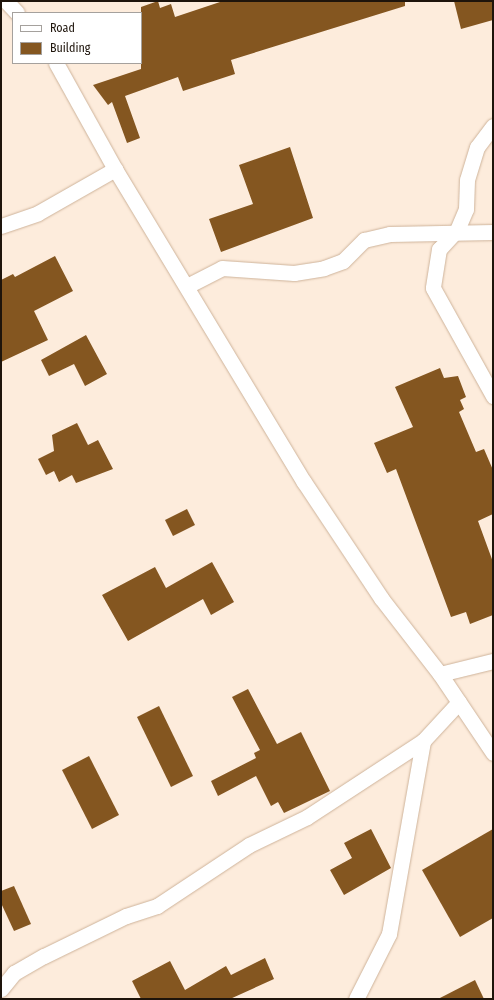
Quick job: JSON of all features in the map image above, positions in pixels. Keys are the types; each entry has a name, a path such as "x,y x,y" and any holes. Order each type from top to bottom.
{"street":[{"path":"11,7 23,1"},
{"path":"57,64 115,169 304,482 381,598 440,674 493,753"},
{"path":"493,126 476,147 467,180 466,210 457,230 440,249 433,288 493,396"},
{"path":"1,226 38,213 115,169"},
{"path":"187,286 222,268 294,273 343,261 364,240 390,234 457,230 493,232"},
{"path":"440,674 493,661"},
{"path":"1,989 14,973 44,956 126,916 157,906 249,844 307,817 423,741 459,702"},
{"path":"356,999 389,934 423,741"}],"building":[{"path":"158,1 160,8 171,4 175,17 223,1 405,1 405,6 231,60 235,74 183,91 178,77 125,96 140,138 127,143 112,102 108,105 93,85 141,69 141,7"},
{"path":"454,1 493,1 493,20 461,29"},
{"path":"290,147 313,218 221,252 209,219 253,204 239,165"},
{"path":"55,256 73,291 34,311 48,340 1,362 1,280 13,274 15,277"},
{"path":"86,335 107,374 85,386 74,364 49,376 41,360"},
{"path":"440,368 444,378 458,376 466,397 460,400 464,409 459,412 476,452 484,449 493,470 493,514 478,521 493,562 493,615 470,624 466,612 451,617 396,469 387,473 374,443 413,427 395,387"},
{"path":"77,423 88,445 98,440 113,469 76,483 72,475 59,482 54,471 46,475 38,459 54,451 52,435"},
{"path":"187,509 195,525 173,536 165,520"},
{"path":"212,562 234,602 211,615 203,599 128,641 102,595 155,567 166,588"},
{"path":"248,689 277,744 301,732 330,791 284,813 278,802 271,806 256,776 218,796 211,781 256,758 254,753 260,750 232,697"},
{"path":"159,706 193,776 171,787 137,717"},
{"path":"89,756 119,815 92,829 62,770"},
{"path":"371,829 391,868 344,895 330,870 352,858 344,843"},
{"path":"493,829 493,918 460,937 422,870"},
{"path":"14,886 31,924 14,931 1,903 1,891"},
{"path":"265,958 274,979 230,999 141,999 132,981 170,961 185,990 226,966 231,975"},
{"path":"475,980 484,999 438,999"}]}
